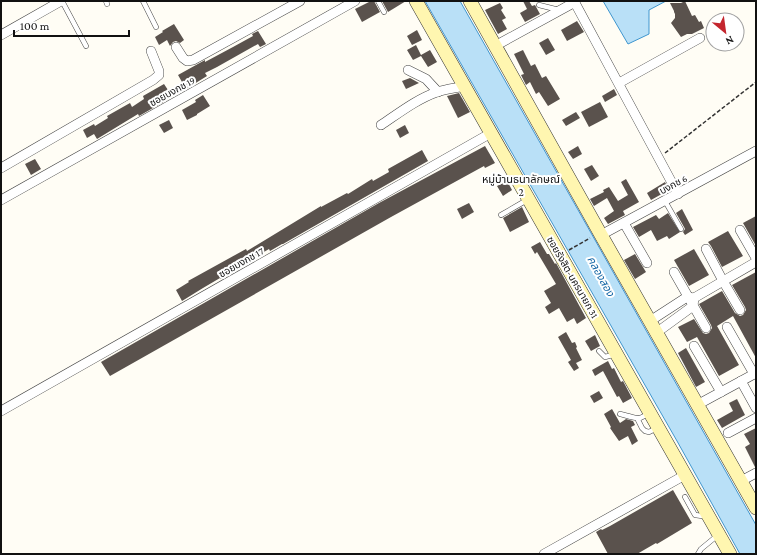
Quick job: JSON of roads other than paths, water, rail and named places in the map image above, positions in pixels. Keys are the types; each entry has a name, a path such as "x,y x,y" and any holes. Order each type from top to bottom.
{"street":[{"path":"1,35 61,1"},
{"path":"176,47 187,62 193,60 300,1"},
{"name":"ซอยบงกช 19","path":"1,200 355,1"},
{"name":"ซอยรังสิต-นครนายก 31","path":"416,1 730,554"},
{"path":"470,1 598,235 650,321 741,481 751,494 756,508"},
{"path":"495,46 574,2 678,194"},
{"path":"619,83 700,38"},
{"path":"1,168 153,80 159,75 159,71 151,51"},
{"path":"408,70 426,79 438,92"},
{"path":"381,125 412,104 438,92 465,86"},
{"name":"ซอยบงกช 17","path":"1,411 491,133"},
{"name":"บงกช 6","path":"598,235 624,223 756,151"},
{"path":"624,223 647,263"},
{"path":"740,230 756,258"},
{"path":"706,249 740,310"},
{"path":"650,321 692,300 723,280 756,262"},
{"path":"674,272 692,300 706,328"},
{"path":"656,333 692,300"},
{"path":"697,405 755,373 727,327"},
{"path":"694,346 721,392"},
{"path":"741,381 756,408"},
{"path":"728,433 756,418"},
{"path":"741,481 756,473"},
{"path":"544,554 685,475"}],"lane":[{"path":"61,1 86,46"},
{"path":"143,1 156,28"},
{"path":"378,1 384,12"},
{"path":"540,5 560,11"},
{"path":"500,215 528,199"},
{"path":"664,201 681,229"},
{"path":"599,351 607,358 617,354"},
{"path":"620,414 639,418 650,413"},
{"path":"637,418 645,431 649,432 659,428"},
{"path":"685,496 695,515 708,515"},
{"path":"698,554 701,548 719,535"}],"water":[{"name":"คลองสอง","path":"425,1 460,1 756,525 756,554 740,554"},
{"path":"603,1 666,1 649,10 649,34 628,44"}],"district":[{"name":"หมู่บ้านธนาลักษณ์ 2","path":"521,185"}]}
